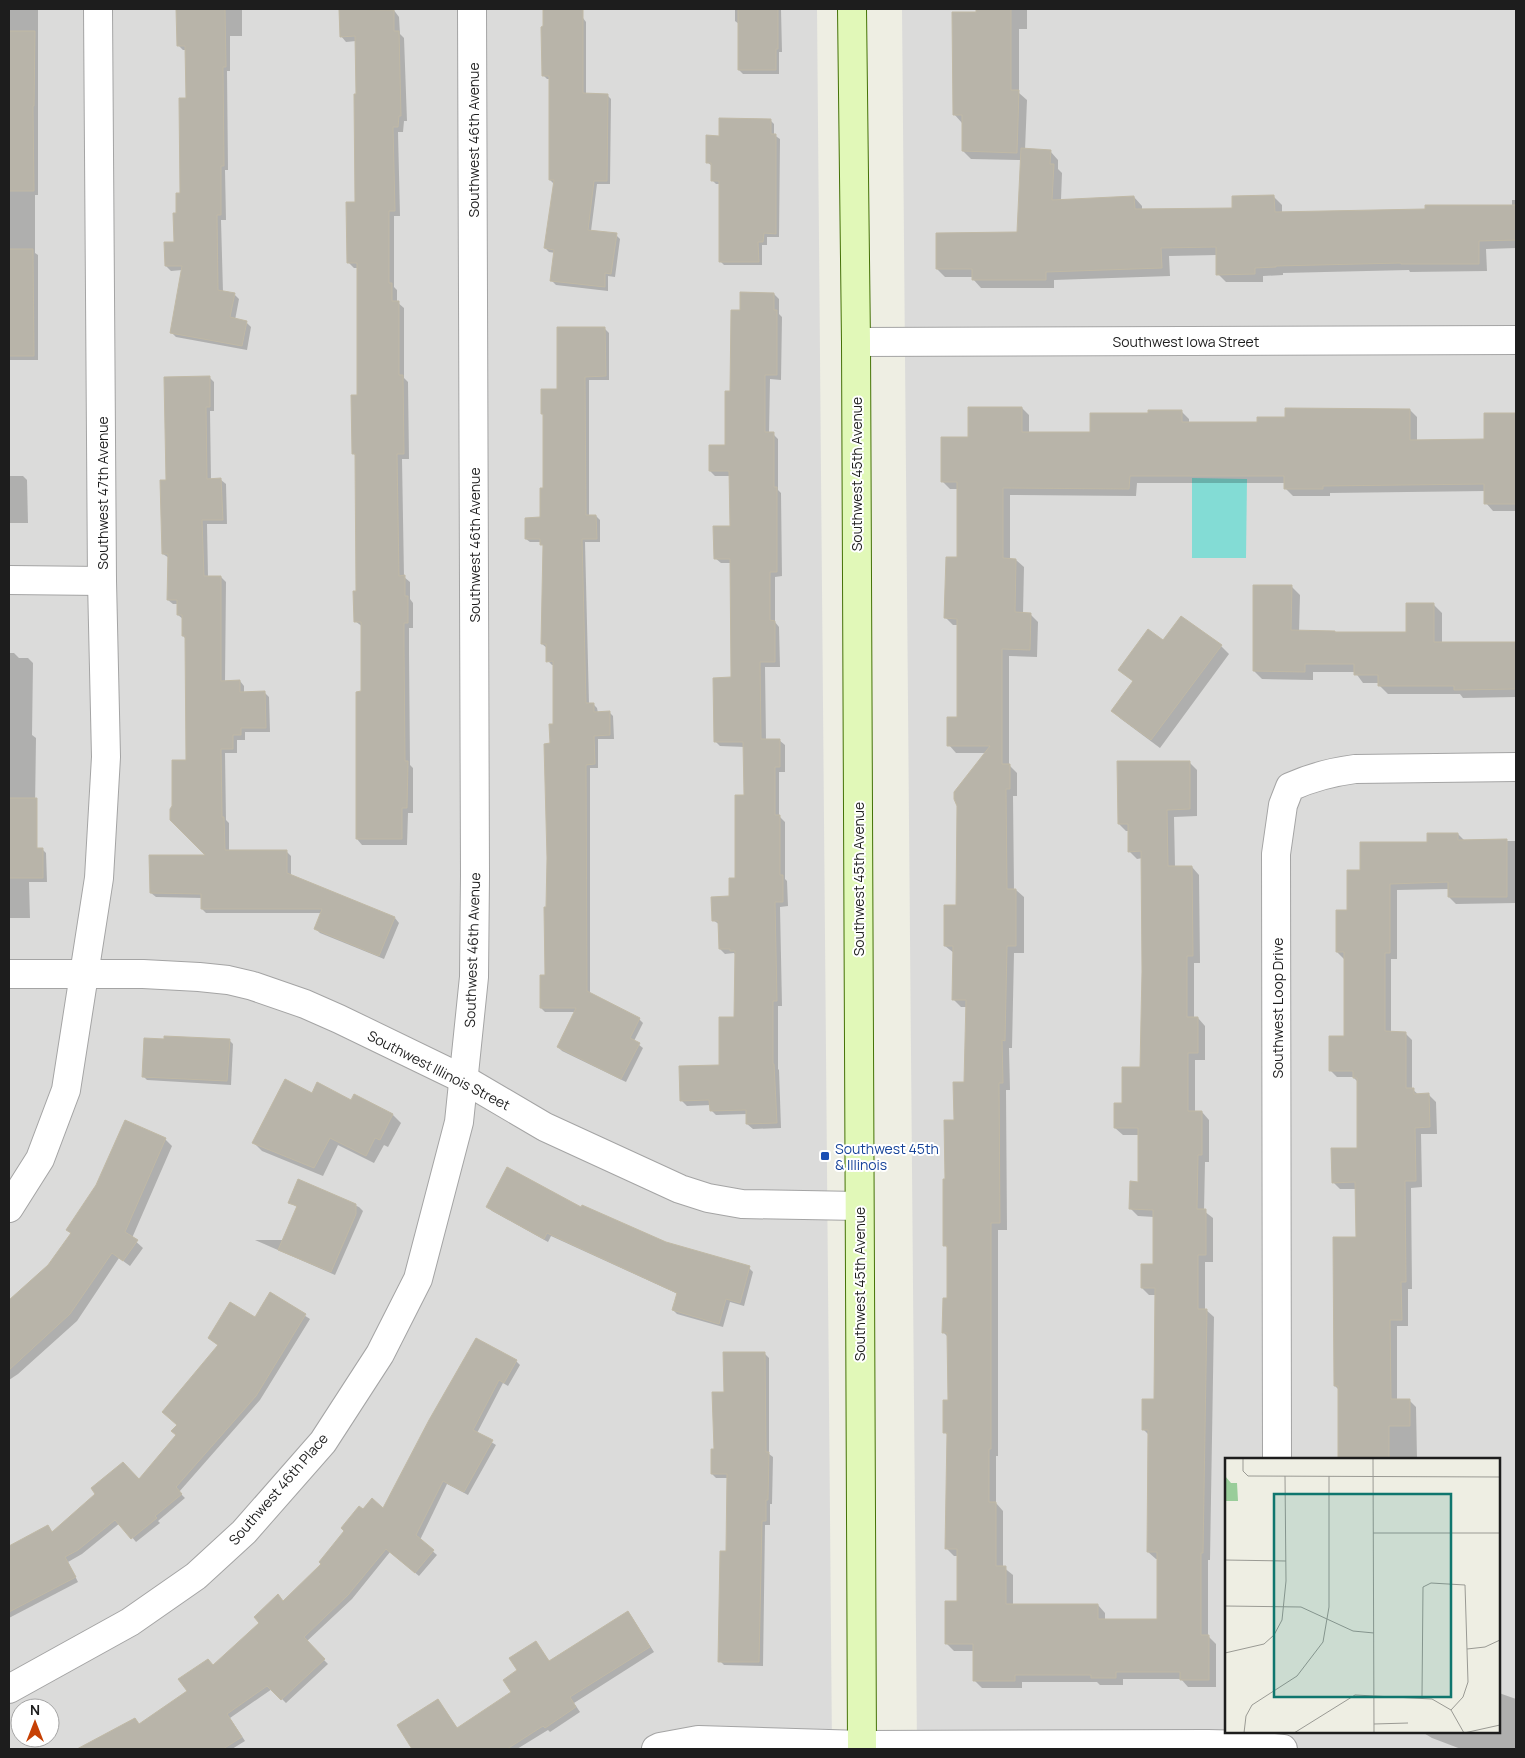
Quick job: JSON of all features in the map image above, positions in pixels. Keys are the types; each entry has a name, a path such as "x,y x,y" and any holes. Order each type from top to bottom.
{"street":[{"name":"Southwest 47th Avenue","path":"9,1208 40,1159 66,1090 99,878 106,756 102,581 98,9"},
{"name":"Southwest 46th Avenue","path":"465,1080 474,977 476,876 472,9"},
{"name":"Southwest 45th Avenue","path":"852,9 856,342 862,1747"},
{"name":"Southwest Iowa Street","path":"856,342 1516,340"},
{"path":"9,580 102,581"},
{"name":"Southwest Loop Drive","path":"1277,1458 1276,854 1283,805 1290,787 1307,779 1331,772 1355,769 1516,767"},
{"name":"Southwest Illinois Street","path":"9,974 143,974 228,980 253,986 314,1007 465,1080 545,1127 680,1189 708,1198 742,1204 859,1206"},
{"name":"Southwest 46th Place","path":"9,1689 130,1622 196,1576 244,1532 323,1442 380,1354 418,1279 456,1138 465,1080"},
{"path":"656,1749 698,1740 862,1747 1279,1743"}],"shaded area":[{"path":"9,9 817,9 832,1749 9,1749"},
{"path":"902,9 1516,9 1516,1749 917,1749"},
{"path":"1192,478 1247,479 1246,558 1192,558"}],"building":[{"path":"176,9 225,9 226,67 223,67 224,166 221,166 221,215 217,215 218,290 235,293 230,317 247,321 242,346 170,333 182,266 165,266 164,242 174,242 173,213 176,213 176,193 180,193 179,98 186,98 185,46 177,46"},
{"path":"339,9 394,10 394,31 399,31 401,116 399,116 398,127 393,127 395,211 389,211 389,283 392,283 392,301 399,301 399,375 403,375 404,454 397,454 399,576 405,575 405,596 408,596 408,623 404,623 404,647 405,761 408,761 407,808 402,808 402,839 356,839 356,692 361,691 361,622 354,622 353,591 356,591 355,454 352,454 351,395 357,395 357,263 347,263 346,202 355,202 355,36 340,37"},
{"path":"543,9 583,9 583,93 608,94 607,181 594,181 588,230 617,233 611,274 605,273 605,287 550,281 554,250 544,248 554,180 549,180 549,76 542,76 541,27 543,26"},
{"path":"738,9 778,9 776,70 738,70"},
{"path":"976,9 1011,9 1011,90 1019,90 1017,153 962,151 962,115 953,115 952,12 976,12"},
{"path":"9,31 35,31 33,106 34,191 9,191"},
{"path":"719,118 771,119 771,134 776,134 776,234 764,233 763,242 758,242 759,262 719,262 719,181 711,181 711,163 706,163 706,135 719,136"},
{"path":"1021,148 1051,150 1050,164 1054,164 1052,200 1134,196 1135,209 1232,208 1232,196 1274,195 1275,212 1425,209 1425,205 1516,205 1516,240 1479,241 1479,264 1401,263 1276,266 1255,268 1255,274 1216,275 1216,247 1161,248 1162,268 1046,272 1046,280 972,280 972,269 936,269 936,233 1017,232"},
{"path":"9,249 33,249 34,356 9,356"},
{"path":"740,292 774,293 774,310 777,310 777,375 765,375 765,432 774,432 774,487 777,487 777,572 770,572 770,620 775,621 775,662 760,662 761,739 780,739 780,767 775,767 775,815 780,815 780,875 783,875 783,902 775,902 777,1001 773,1001 773,1064 777,1123 746,1124 746,1110 710,1111 709,1100 680,1101 679,1066 719,1065 719,1017 734,1017 735,951 719,949 718,921 712,921 711,897 729,896 729,878 735,878 735,795 744,795 743,742 714,742 713,678 731,677 730,559 714,559 713,526 730,526 729,471 709,471 709,445 725,445 725,391 730,391 731,310 740,310"},
{"path":"557,327 605,327 606,376 585,377 586,515 596,515 597,539 582,539 586,703 594,703 594,712 610,711 610,735 594,736 595,764 586,765 587,991 640,1018 630,1038 640,1043 621,1079 557,1047 576,1008 540,1008 540,975 545,975 544,907 546,907 547,858 544,744 550,743 549,724 553,724 553,661 546,662 546,644 541,644 543,545 540,545 540,539 525,539 525,518 540,517 540,488 543,488 541,389 557,389"},
{"path":"210,376 210,407 206,407 207,479 221,478 223,520 202,520 204,576 221,576 221,681 240,680 240,692 265,691 266,728 241,728 241,735 233,735 233,749 221,749 222,817 224,817 225,850 287,850 287,873 395,917 379,956 314,929 322,909 201,909 201,894 150,893 149,855 205,855 170,820 170,809 172,806 172,760 186,760 185,636 182,636 182,615 177,615 177,600 167,600 168,554 162,554 160,480 166,480 164,377"},
{"path":"968,407 1022,407 1022,432 1090,432 1090,413 1148,413 1148,410 1182,410 1182,422 1257,422 1257,417 1285,417 1285,408 1410,409 1410,440 1484,439 1484,413 1516,413 1516,504 1484,504 1484,484 1323,486 1323,489 1284,489 1284,476 1130,476 1129,489 1003,488 1003,558 1016,559 1015,612 1031,613 1030,650 1002,649 1002,764 1010,764 1010,789 1006,789 1007,889 1016,889 1016,946 1007,946 1005,1041 1002,1040 1003,1083 999,1083 1000,1223 991,1223 991,1449 989,1449 989,1502 996,1502 996,1566 1006,1566 1006,1604 1098,1604 1098,1619 1157,1619 1157,1552 1147,1552 1148,1430 1142,1430 1142,1399 1154,1399 1155,1288 1141,1288 1141,1264 1153,1264 1153,1210 1129,1209 1130,1181 1138,1182 1138,1128 1114,1128 1114,1103 1122,1103 1122,1067 1140,1067 1142,971 1141,851 1128,852 1128,824 1118,824 1117,761 1190,761 1190,809 1167,810 1168,866 1192,866 1193,956 1187,956 1187,1017 1198,1017 1198,1053 1188,1053 1188,1111 1202,1111 1202,1155 1198,1155 1197,1209 1206,1209 1206,1255 1198,1255 1198,1309 1207,1309 1203,1553 1201,1553 1201,1635 1209,1635 1209,1680 1180,1680 1180,1672 1116,1672 1116,1678 1091,1678 1091,1675 1015,1675 1015,1681 973,1681 973,1644 945,1644 945,1601 957,1601 957,1549 945,1549 947,1433 943,1433 943,1400 948,1400 947,1333 942,1333 943,1298 947,1298 947,1246 943,1246 944,1120 954,1120 953,1082 964,1082 966,1000 952,1000 953,946 944,946 944,905 956,905 957,806 954,792 990,746 947,746 947,717 957,717 957,619 944,618 946,557 957,557 957,482 941,482 941,437 968,437"},
{"path":"1253,585 1292,585 1291,630 1406,632 1406,603 1434,603 1434,642 1516,642 1516,689 1454,690 1454,686 1378,686 1378,675 1354,675 1354,664 1305,664 1305,672 1253,671"},
{"path":"1181,616 1222,645 1151,740 1111,711 1133,681 1118,670 1148,629 1163,640"},
{"path":"9,798 37,798 37,848 43,848 43,878 9,878"},
{"path":"1427,833 1458,833 1458,840 1507,839 1507,897 1448,897 1448,882 1390,884 1390,953 1385,953 1385,1031 1406,1032 1406,1088 1414,1088 1414,1094 1429,1093 1430,1127 1415,1128 1416,1181 1405,1181 1406,1282 1401,1282 1402,1320 1390,1320 1391,1399 1410,1399 1410,1426 1389,1426 1389,1458 1338,1458 1338,1386 1334,1386 1333,1237 1356,1237 1355,1182 1332,1183 1331,1148 1357,1148 1357,1078 1353,1078 1353,1071 1329,1071 1329,1036 1344,1036 1344,952 1336,952 1336,910 1347,910 1347,870 1360,870 1360,842 1427,842"},
{"path":"164,1036 230,1039 227,1081 142,1077 144,1038 164,1039"},
{"path":"285,1079 312,1093 317,1082 351,1100 354,1094 393,1114 380,1140 375,1138 366,1156 330,1138 314,1168 252,1143"},
{"path":"125,1120 166,1138 125,1232 138,1240 123,1261 112,1253 70,1314 9,1370 9,1300 48,1265 71,1233 66,1230 96,1185"},
{"path":"507,1167 581,1207 582,1205 666,1242 750,1266 740,1303 726,1299 719,1324 672,1310 677,1293 547,1233 544,1239 486,1207"},
{"path":"298,1179 356,1204 356,1214 331,1272 278,1250 297,1206 288,1203"},
{"path":"270,1292 306,1314 256,1396 176,1487 182,1494 131,1539 115,1520 78,1550 65,1557 76,1577 9,1612 9,1546 48,1525 52,1532 95,1494 91,1488 123,1462 139,1479 176,1435 171,1431 177,1425 162,1412 218,1345 208,1338 230,1302 255,1317"},
{"path":"476,1338 517,1360 504,1383 499,1380 473,1430 493,1440 464,1492 443,1481 416,1535 434,1550 415,1573 386,1549 348,1595 304,1637 325,1659 281,1700 267,1686 227,1714 242,1737 223,1749 77,1749 135,1718 139,1724 187,1691 178,1679 208,1659 213,1665 259,1623 254,1617 278,1594 283,1601 321,1564 319,1562 344,1531 341,1528 359,1506 363,1509 372,1498 383,1508 429,1420"},
{"path":"723,1352 765,1352 766,1452 769,1452 766,1521 762,1521 759,1662 718,1662 720,1551 726,1551 727,1474 711,1474 711,1449 714,1449 712,1392 724,1392"},
{"path":"628,1611 650,1647 570,1697 576,1707 545,1728 543,1726 507,1749 412,1749 397,1725 438,1699 457,1728 511,1692 503,1680 517,1670 509,1658 536,1641 549,1661"}],"place":[{"name":"Southwest 45th & Illinois","path":"825,1156"}]}
